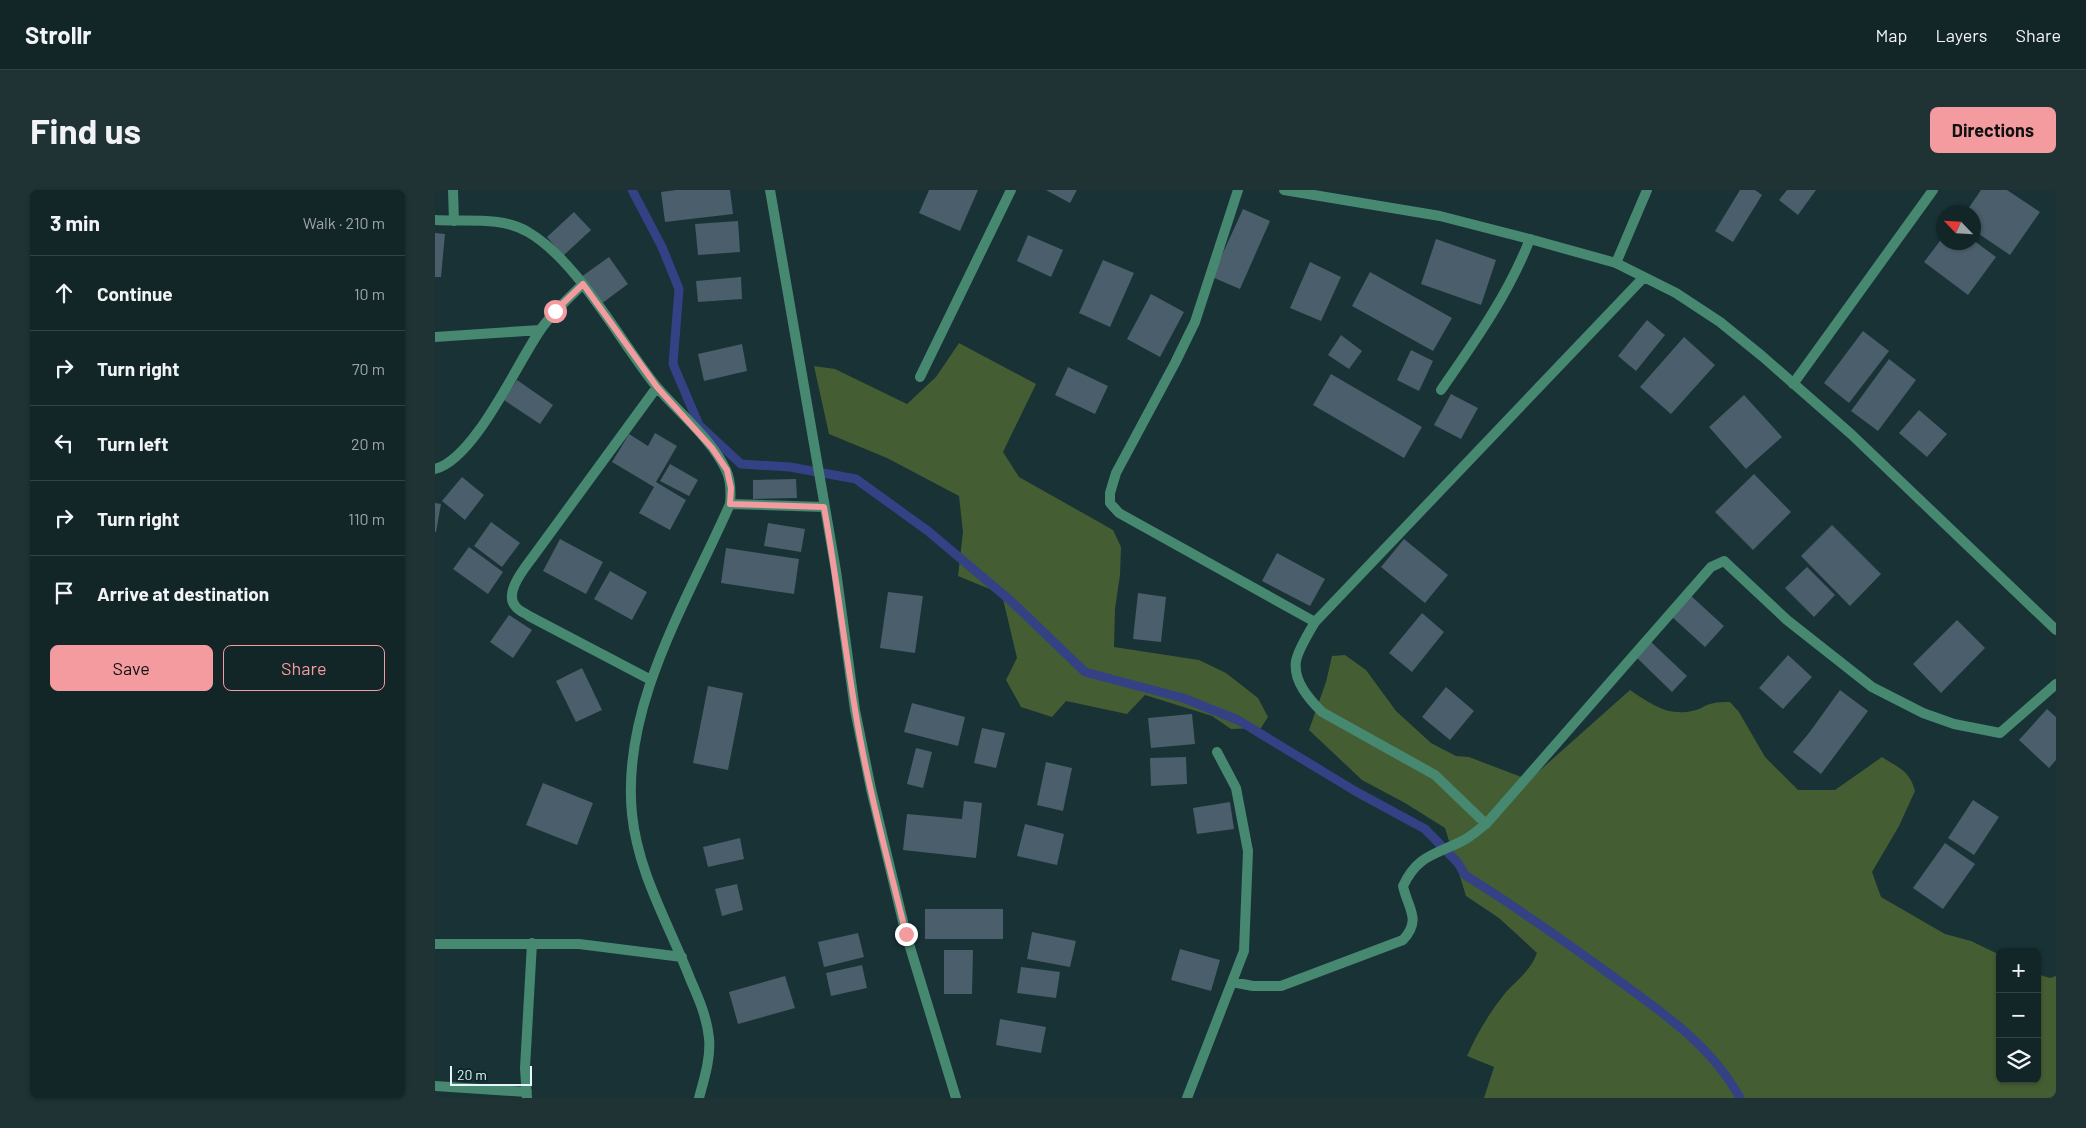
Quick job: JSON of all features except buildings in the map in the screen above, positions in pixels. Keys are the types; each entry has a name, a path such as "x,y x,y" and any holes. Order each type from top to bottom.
{"street":[{"path":"453,190 454,221"},
{"path":"770,190 835,571 855,710 871,790 906,934 956,1098"},
{"path":"920,378 1011,190"},
{"path":"1238,190 1213,261 1205,294 1195,322 1116,473 1110,493 1110,503 1119,513 1315,622"},
{"path":"1284,190 1440,216 1530,239 1616,263 1676,293 1720,322 1851,434 2056,630"},
{"path":"1616,263 1647,190"},
{"path":"1793,384 1933,190"},
{"path":"435,220 482,221 504,224 527,230 542,241 583,284 657,387 712,448 727,470 731,488 730,504 681,608 651,680 635,743 631,779 632,814 637,843 649,886 682,957 702,1008 709,1040 706,1071 699,1098"},
{"path":"1441,390 1489,322 1521,261 1530,239"},
{"path":"1486,824 1435,774 1322,712 1309,699 1297,674 1296,660 1315,622 1644,277"},
{"path":"435,469 441,468 455,458 476,435 496,406 540,330 555,311 583,284"},
{"path":"435,337 540,330"},
{"path":"651,680 529,616 515,606 511,598 515,582 657,387"},
{"path":"730,504 824,507"},
{"path":"1232,982 1253,986 1281,986 1403,940 1412,931 1414,918 1403,886 1409,873 1424,858 1465,839 1486,824 1711,567 1724,561 1787,620 1872,687 1923,713 1954,724 2000,733 2056,684"},
{"path":"1187,1098 1243,951 1248,851 1236,788 1217,752"},
{"path":"435,1086 527,1095 525,1068 531,943"},
{"path":"435,944 579,944 682,957"}],"green space":[{"path":"959,343 1036,384 1003,452 1019,477 1113,530 1121,547 1120,575 1115,609 1114,647 1199,660 1226,673 1258,698 1268,717 1261,728 1231,729 1212,716 1145,695 1127,714 1066,701 1052,717 1021,707 1006,680 1017,658 1003,599 992,590 958,576 963,532 959,496 887,458 829,434 814,366 835,369 907,404 936,377"},
{"path":"1345,655 1366,670 1396,711 1431,743 1456,756 1469,757 1529,780 1630,690 1661,708 1677,712 1696,710 1713,703 1730,702 1739,712 1765,757 1798,790 1835,790 1882,757 1894,764 1907,774 1915,791 1899,826 1872,872 1881,897 1945,934 1971,941 1996,953 1996,1083 2041,1083 2041,975 2050,978 2056,976 2056,1098 1484,1098 1494,1067 1467,1056 1489,1015 1506,992 1528,969 1537,953 1499,918 1466,896 1445,828 1405,803 1362,780 1309,730 1326,682 1332,656"}],"waterway":[{"path":"632,190 662,247 679,289 673,364 699,425 741,464 790,467 856,479 928,531 1011,601 1085,672 1183,698 1238,720 1355,791 1425,829 1458,863 1465,875 1578,951 1685,1031 1701,1046 1729,1079 1740,1098"}],"route":[{"path":"555,311 583,284 657,387 712,448 727,470 731,488 730,504 824,507 855,710 871,790 906,934"}]}
